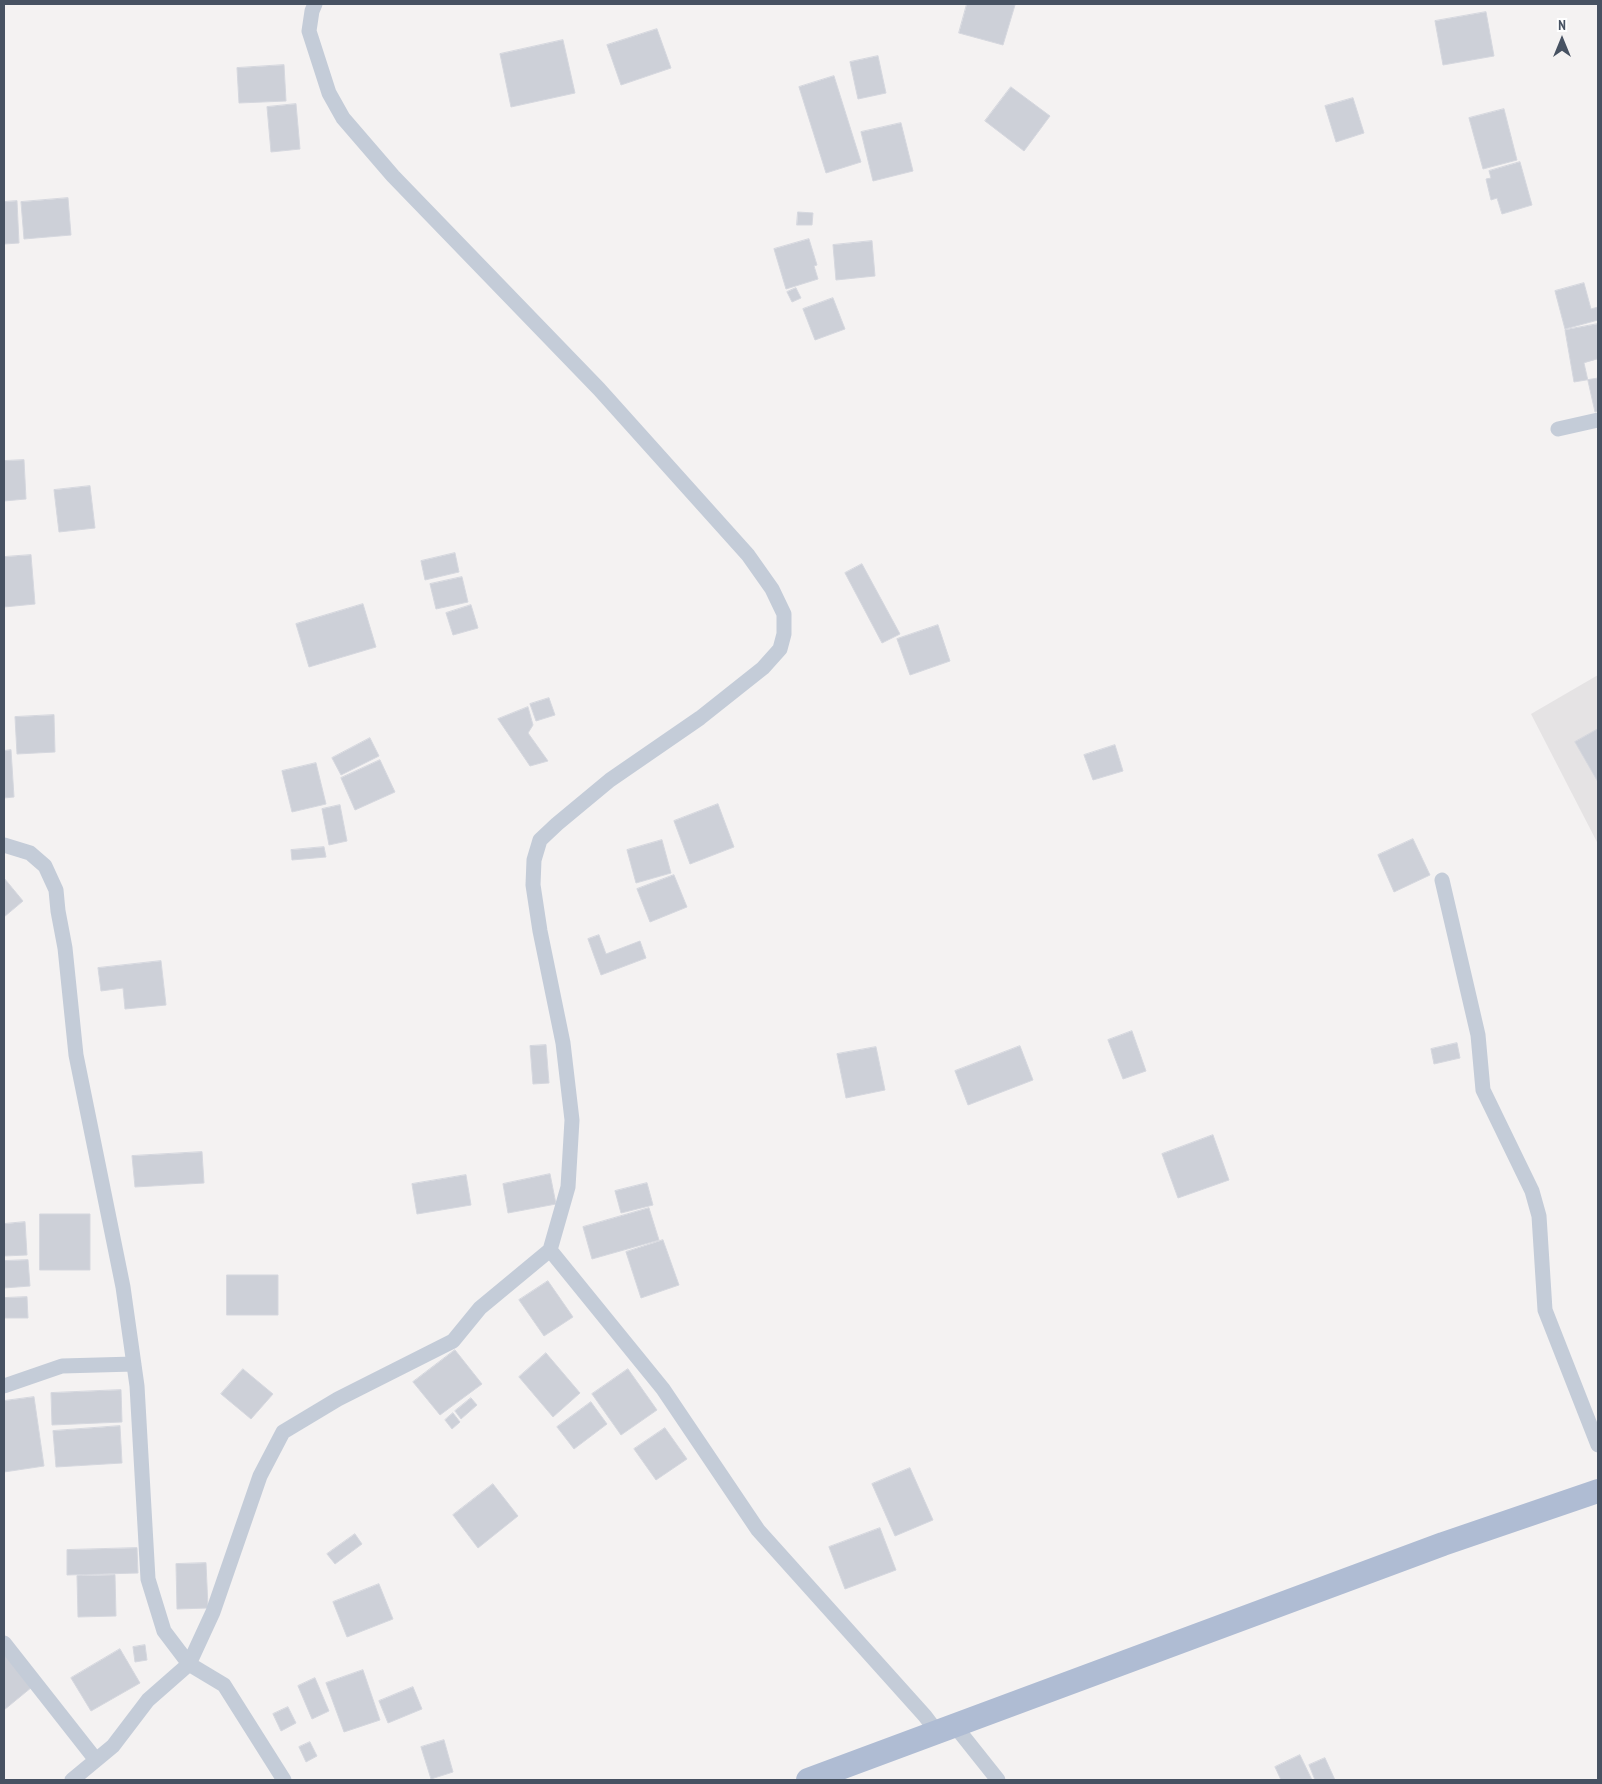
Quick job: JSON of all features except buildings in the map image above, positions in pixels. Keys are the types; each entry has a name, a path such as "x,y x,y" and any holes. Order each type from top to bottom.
{"main road":[{"path":"808,1780 1443,1544 1598,1490"}],"street":[{"path":"72,1780 113,1746 148,1700 189,1664 213,1612 260,1476 283,1432 338,1399 453,1341 480,1308 550,1250 568,1188 572,1120 563,1043 532,885 534,860 540,840 610,780 700,718 763,668 780,649 784,634 784,614 772,589 748,555 599,390 393,176 343,118 329,93 309,31 315,4"},
{"path":"1558,429 1598,420"},
{"path":"4,845 30,853 45,866 56,890 65,948 76,1055 123,1286 137,1386 148,1579 164,1631 189,1664 224,1685 284,1780"},
{"path":"1442,880 1478,1035 1483,1090 1532,1191 1539,1216 1545,1310 1598,1445"},
{"path":"550,1250 663,1390 758,1530 926,1716 946,1729 998,1780"},
{"path":"4,1386 62,1366 134,1364"},
{"path":"4,1643 96,1760"}],"shaded area":[{"path":"1598,675 1598,844 1531,714"}]}
